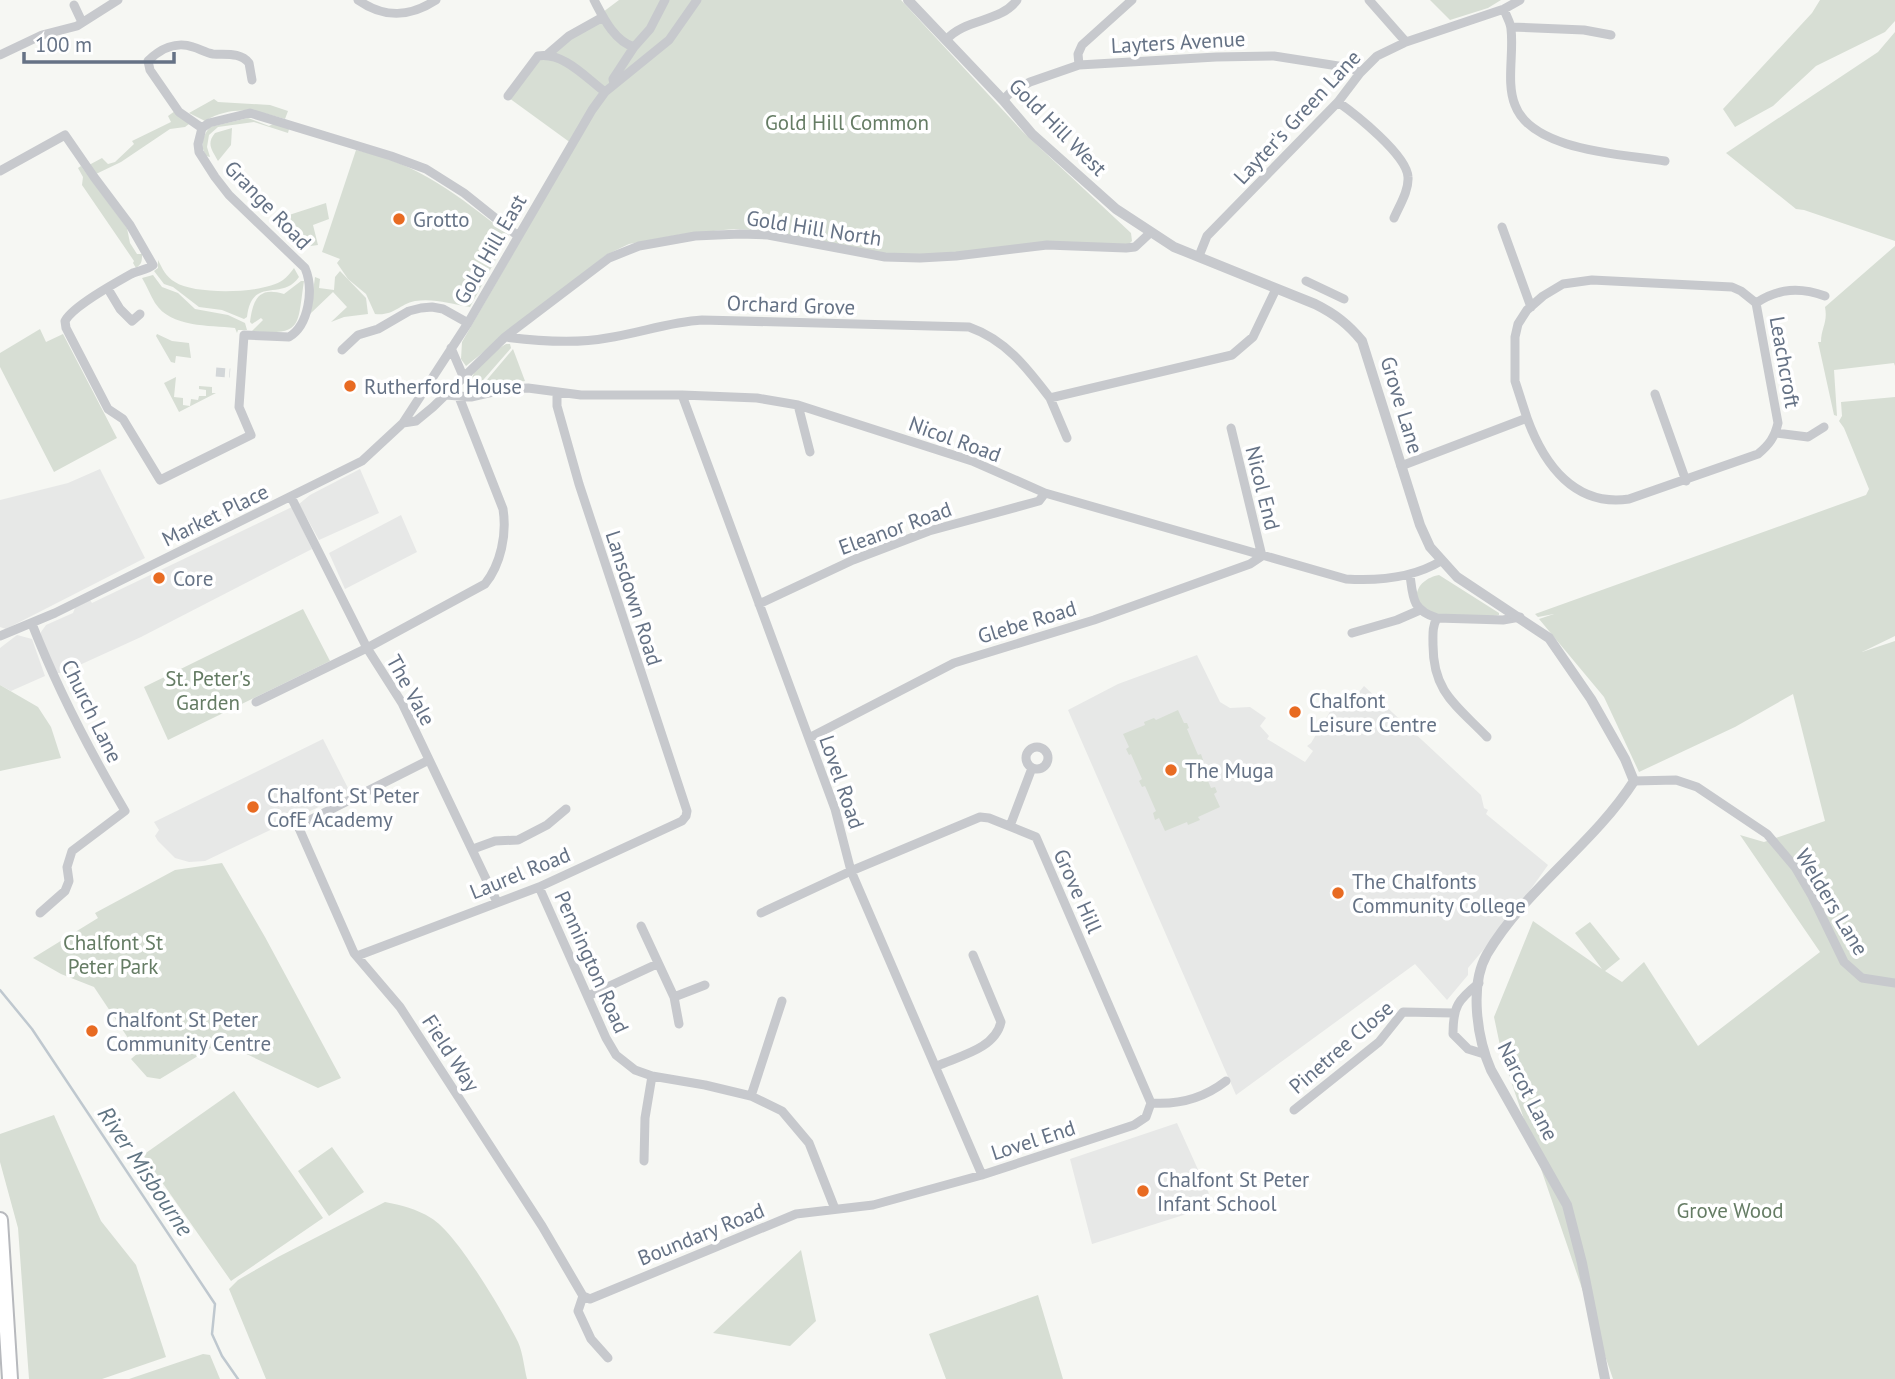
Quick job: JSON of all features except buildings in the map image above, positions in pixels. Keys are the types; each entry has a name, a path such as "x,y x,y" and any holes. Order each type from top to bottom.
{"highway":[{"path":"0,1220 4,1258 2,1307 10,1379"}],"street":[{"path":"0,55 42,35 82,22 118,0"},
{"path":"358,0 367,6 400,14 417,11 436,0"},
{"path":"594,0 615,34 629,46 657,52"},
{"path":"614,84 613,79 634,47 650,29 665,0"},
{"name":"Gold Hill East","path":"403,423 468,323 580,129 605,92 657,52 680,28 697,0"},
{"name":"Gold Hill West","path":"908,0 1056,158 1116,209 1150,233 1174,247 1199,256"},
{"path":"946,40 967,25 1010,8 1017,0"},
{"path":"1369,0 1406,42"},
{"name":"Layter's Green Lane","path":"1199,256 1208,236 1338,102 1377,56 1406,42 1504,9 1520,0"},
{"path":"1079,65 1082,45 1129,4"},
{"path":"74,5 82,22"},
{"path":"1504,9 1511,27 1511,70 1515,105 1535,131 1570,146 1665,161"},
{"path":"508,96 538,56 548,54 569,36 603,17"},
{"path":"1511,27 1584,30 1611,35"},
{"path":"252,80 249,63 238,55 209,54 190,46 172,46 156,52 148,61 150,70 179,112 202,128 217,119 250,113 391,156 426,169 464,193 518,236"},
{"path":"548,54 567,63 605,92"},
{"name":"Layters Avenue","path":"1003,100 1011,92 1030,82 1079,65 1203,57 1274,56 1350,68 1360,73"},
{"path":"1338,102 1388,146 1408,173 1409,181 1394,218"},
{"name":"Grange Road","path":"0,171 65,135 130,225 152,261 150,268 128,276 68,315 65,321 66,328 108,409 122,419 160,480 251,435 239,407 244,335 280,338 295,333 305,317 309,280 305,268 229,195 215,177 199,152 202,128"},
{"path":"1502,227 1531,307"},
{"name":"Gold Hill North","path":"403,423 416,421 505,337 609,258 639,246 719,234 768,235 885,257 920,258 1047,245 1126,248 1135,247 1150,233"},
{"name":"Grove Lane","path":"1199,256 1315,304 1348,324 1362,341 1420,525 1430,547 1441,561 1474,589 1549,638 1591,699 1625,759 1634,781"},
{"name":"Leachcroft","path":"1592,280 1732,287 1741,290 1756,303 1778,423 1776,433 1769,445 1758,454 1686,481 1629,499 1594,499 1571,485 1555,470 1535,439 1527,418 1515,381 1514,353 1518,324 1531,307 1563,284 1592,280"},
{"path":"1306,281 1344,299"},
{"path":"108,289 120,309 132,321 140,314"},
{"path":"1050,398 1232,355 1252,337 1276,289"},
{"path":"1315,304 1320,289"},
{"path":"1756,303 1780,291 1794,289 1825,296"},
{"path":"342,350 358,335 378,330 409,311 421,308 443,309 468,323"},
{"name":"Orchard Grove","path":"505,337 604,339 675,322 702,320 969,327 988,334 1021,360 1050,398 1067,438"},
{"path":"451,348 463,376"},
{"name":"Nicol Road","path":"446,395 459,397 517,388 557,393 757,398 798,405 972,461 1045,493 1346,579 1410,575 1441,561"},
{"name":"Lansdown Road","path":"557,393 557,405 579,484 687,811"},
{"path":"1654,394 1686,481"},
{"name":"Lovel Road","path":"682,395 835,808 851,872 982,1175"},
{"path":"256,702 367,648 485,584 491,577 500,555 505,528 503,509 459,397"},
{"path":"798,405 810,452"},
{"path":"1401,466 1527,418"},
{"name":"Market Place","path":"0,636 33,624 362,461 403,423"},
{"path":"1776,433 1808,437 1824,427"},
{"name":"Nicol End","path":"1231,428 1262,556"},
{"name":"Eleanor Road","path":"758,604 853,559 929,531 1039,501 1045,493"},
{"name":"The Vale","path":"291,497 367,648 402,703 497,902"},
{"name":"Glebe Road","path":"808,738 954,663 1094,620 1250,564 1262,556"},
{"path":"1410,575 1413,599 1420,610 1437,618 1503,620 1520,617"},
{"path":"1352,632 1397,620 1420,610"},
{"path":"1437,618 1433,626 1433,664 1438,682 1487,737"},
{"name":"Church Lane","path":"33,624 54,680 81,735 125,811 72,851 67,867 69,881 65,891 40,913"},
{"name":"Field Way","path":"429,760 298,826 357,956 400,1007 542,1226 583,1296"},
{"path":"1010,826 1032,768"},
{"name":"Welders Lane","path":"1634,781 1676,780 1697,787 1768,834 1794,867 1812,896 1844,962 1862,978 1895,983"},
{"name":"Narcot Lane","path":"1605,1379 1567,1205 1494,1076 1484,1054 1476,1018 1479,983 1486,956 1555,871 1618,805 1634,781"},
{"path":"473,849 495,841 518,841 547,825 566,809"},
{"name":"Laurel Road","path":"357,956 539,887 682,821 687,811"},
{"name":"Grove Hill","path":"761,913 980,817 1036,837 1151,1103"},
{"name":"Pennington Road","path":"539,887 616,1055 635,1070 652,1076 751,1096 782,1111 809,1143 835,1209"},
{"path":"641,926 674,997 679,1024"},
{"path":"937,1066 991,1042 999,1031 1001,1022 972,955"},
{"path":"588,996 657,964"},
{"path":"1479,983 1462,997 1453,1013 1453,1034 1468,1049 1484,1054"},
{"path":"674,997 705,985"},
{"path":"751,1096 782,1001"},
{"name":"Pinetree Close","path":"1294,1110 1379,1042 1403,1012 1453,1013"},
{"path":"645,1161 645,1118 652,1076"},
{"path":"1151,1103 1184,1102 1226,1082"},
{"name":"Lovel End","path":"835,1209 873,1205 982,1175 1134,1125 1146,1117 1151,1103"},
{"name":"Boundary Road","path":"583,1296 590,1299 796,1214 835,1209"},
{"path":"583,1296 578,1311 591,1339 608,1358"}],"shaded area":[{"path":"100,469 145,558 6,629 0,627 0,500 68,483"},
{"path":"360,469 379,513 319,540 299,504 310,495"},
{"path":"292,507 312,549 141,637 57,673 41,636 46,625 73,613 75,608 90,600 92,603"},
{"path":"401,515 417,552 345,589 329,553"},
{"path":"17,635 32,639 45,676 11,691 0,685 0,648"},
{"name":"The Chalfonts Community College","path":"1197,655 1220,702 1230,708 1250,707 1266,718 1260,726 1269,736 1267,739 1305,762 1313,751 1307,746 1334,705 1355,697 1364,686 1481,795 1484,808 1488,810 1486,814 1548,865 1511,917 1468,968 1468,975 1447,1000 1415,964 1236,1095 1068,710 1118,684"},
{"name":"Chalfont St Peter CofE Academy","path":"323,739 350,792 205,861 189,862 175,858 155,836 159,830 154,822"},
{"name":"Chalfont St Peter Infant School","path":"1177,1123 1200,1174 1204,1176 1212,1206 1092,1244 1070,1159"}],"green space":[{"name":"Gold Hill Common","path":"619,0 901,0 1023,132 1131,233 1132,241 1129,244 889,254 734,229 683,234 629,244 606,255 466,366 461,359 462,342 575,146 509,98 535,63"},
{"path":"1430,0 1501,0 1488,8 1450,20"},
{"path":"1820,0 1895,0 1895,21 1885,32 1816,66 1773,106 1735,127 1723,109 1812,13"},
{"path":"1895,32 1895,241 1796,209 1726,153 1878,52"},
{"path":"214,99 218,102 270,105 288,111 285,119 264,113 235,111 205,121 189,113"},
{"path":"175,111 189,124 170,129 121,162 96,174 89,165 102,158 108,164 115,162 134,144 132,141 171,122 168,116"},
{"path":"248,118 269,126 273,124 289,129 288,133 254,122 218,127 209,135 207,147 210,157 206,156 203,141 210,127"},
{"path":"232,128 231,145 218,161 211,147 212,137 215,133"},
{"path":"356,150 401,164 438,183 509,235 470,307 422,300 392,312 375,314 366,294 348,279 337,263 340,259 322,252"},
{"path":"81,166 127,228 130,243 137,254 142,254 141,262 136,268 134,261 82,185 83,177 78,168"},
{"path":"326,203 329,219 313,225 318,245 304,247 298,242 289,215"},
{"path":"1895,246 1895,366 1894,363 1834,370 1837,416 1834,415 1818,342 1821,342 1826,317 1825,307"},
{"path":"158,260 172,280 184,286 213,291 245,290 274,285 294,268 299,277 284,288 261,292 250,304 244,319 222,310 199,307 173,287 164,284 154,271 158,268"},
{"path":"340,271 366,298 368,314 344,317 331,322 347,307 333,292 310,314 315,277 320,279 319,288 334,290 335,277"},
{"path":"153,275 162,287 178,293 195,309 228,315 245,323 247,330 238,330 237,333 235,328 191,324 171,317 155,303 142,278"},
{"path":"304,281 300,308 294,325 281,332 252,331 263,320 261,318 252,324 250,322 258,297 268,292 284,294"},
{"path":"40,329 46,342 63,334 117,438 54,472 0,367 0,353"},
{"path":"157,334 172,341 189,343 191,358 176,356 175,363 171,362"},
{"path":"506,344 510,344 511,348 477,387 472,386 477,368"},
{"path":"513,349 525,381 480,388"},
{"path":"176,377 174,397 183,398 183,405 190,406 191,399 198,400 199,396 206,396 206,390 199,389 199,386 212,387 212,393 216,393 179,412 164,383"},
{"name":"Grove Wood","path":"1895,397 1895,636 1862,652 1895,641 1895,1379 1613,1379 1502,1055 1494,1017 1533,921 1602,969 1575,933 1590,922 1620,959 1605,971 1622,982 1644,962 1698,1046 1820,952 1740,835 1764,842 1825,821 1793,694 1735,727 1639,772 1604,697 1539,619 1554,614 1538,617 1535,614 1866,495 1869,489 1839,421 1842,416 1841,402"},
{"path":"1439,575 1499,615 1451,616 1426,610 1417,599 1419,588 1427,580"},
{"name":"St. Peter's Garden","path":"303,609 330,661 168,740 144,687"},
{"path":"0,685 38,707 51,727 61,758 0,771"},
{"name":"The Muga","path":"1178,710 1184,723 1187,723 1198,755 1201,754 1203,760 1200,762 1211,788 1215,787 1217,792 1214,794 1220,807 1198,817 1200,820 1165,831 1159,818 1155,820 1153,813 1156,811 1145,786 1142,787 1139,781 1142,779 1126,749 1129,747 1123,734 1145,725 1144,722 1154,718 1156,720"},
{"name":"Chalfont St Peter Park","path":"222,863 341,1078 318,1088 221,1042 160,1079 147,1077 131,1059 138,1053 94,987 61,974 33,958 98,918 95,913 175,870"},
{"path":"234,1091 323,1218 231,1281 143,1155"},
{"path":"54,1115 101,1221 136,1265 166,1357 102,1379 29,1379 18,1228 0,1162 0,1134"},
{"path":"332,1147 364,1192 329,1216 298,1171"},
{"path":"385,1202 426,1215 442,1226 454,1240 491,1294 520,1346 527,1379 266,1379 229,1289 238,1280 278,1257"},
{"path":"801,1250 816,1321 790,1346 713,1333"},
{"path":"1038,1295 1063,1379 946,1379 929,1334"},
{"path":"203,1354 210,1355 220,1379 129,1379"}],"waterway":[{"name":"River Misbourne","path":"0,990 32,1029 215,1304 212,1334 222,1356 238,1379"}],"tunnel":[{"path":"216,372 230,373"}],"place":[{"name":"Grotto","path":"399,219"},
{"name":"Rutherford House","path":"350,386"},
{"name":"Core","path":"159,578"},
{"name":"Chalfont Leisure Centre","path":"1295,712"},
{"name":"The Muga","path":"1171,770"},
{"name":"Chalfont St Peter CofE Academy","path":"253,807"},
{"name":"The Chalfonts Community College","path":"1338,893"},
{"name":"Chalfont St Peter Community Centre","path":"92,1031"},
{"name":"Chalfont St Peter Infant School","path":"1143,1191"}]}
